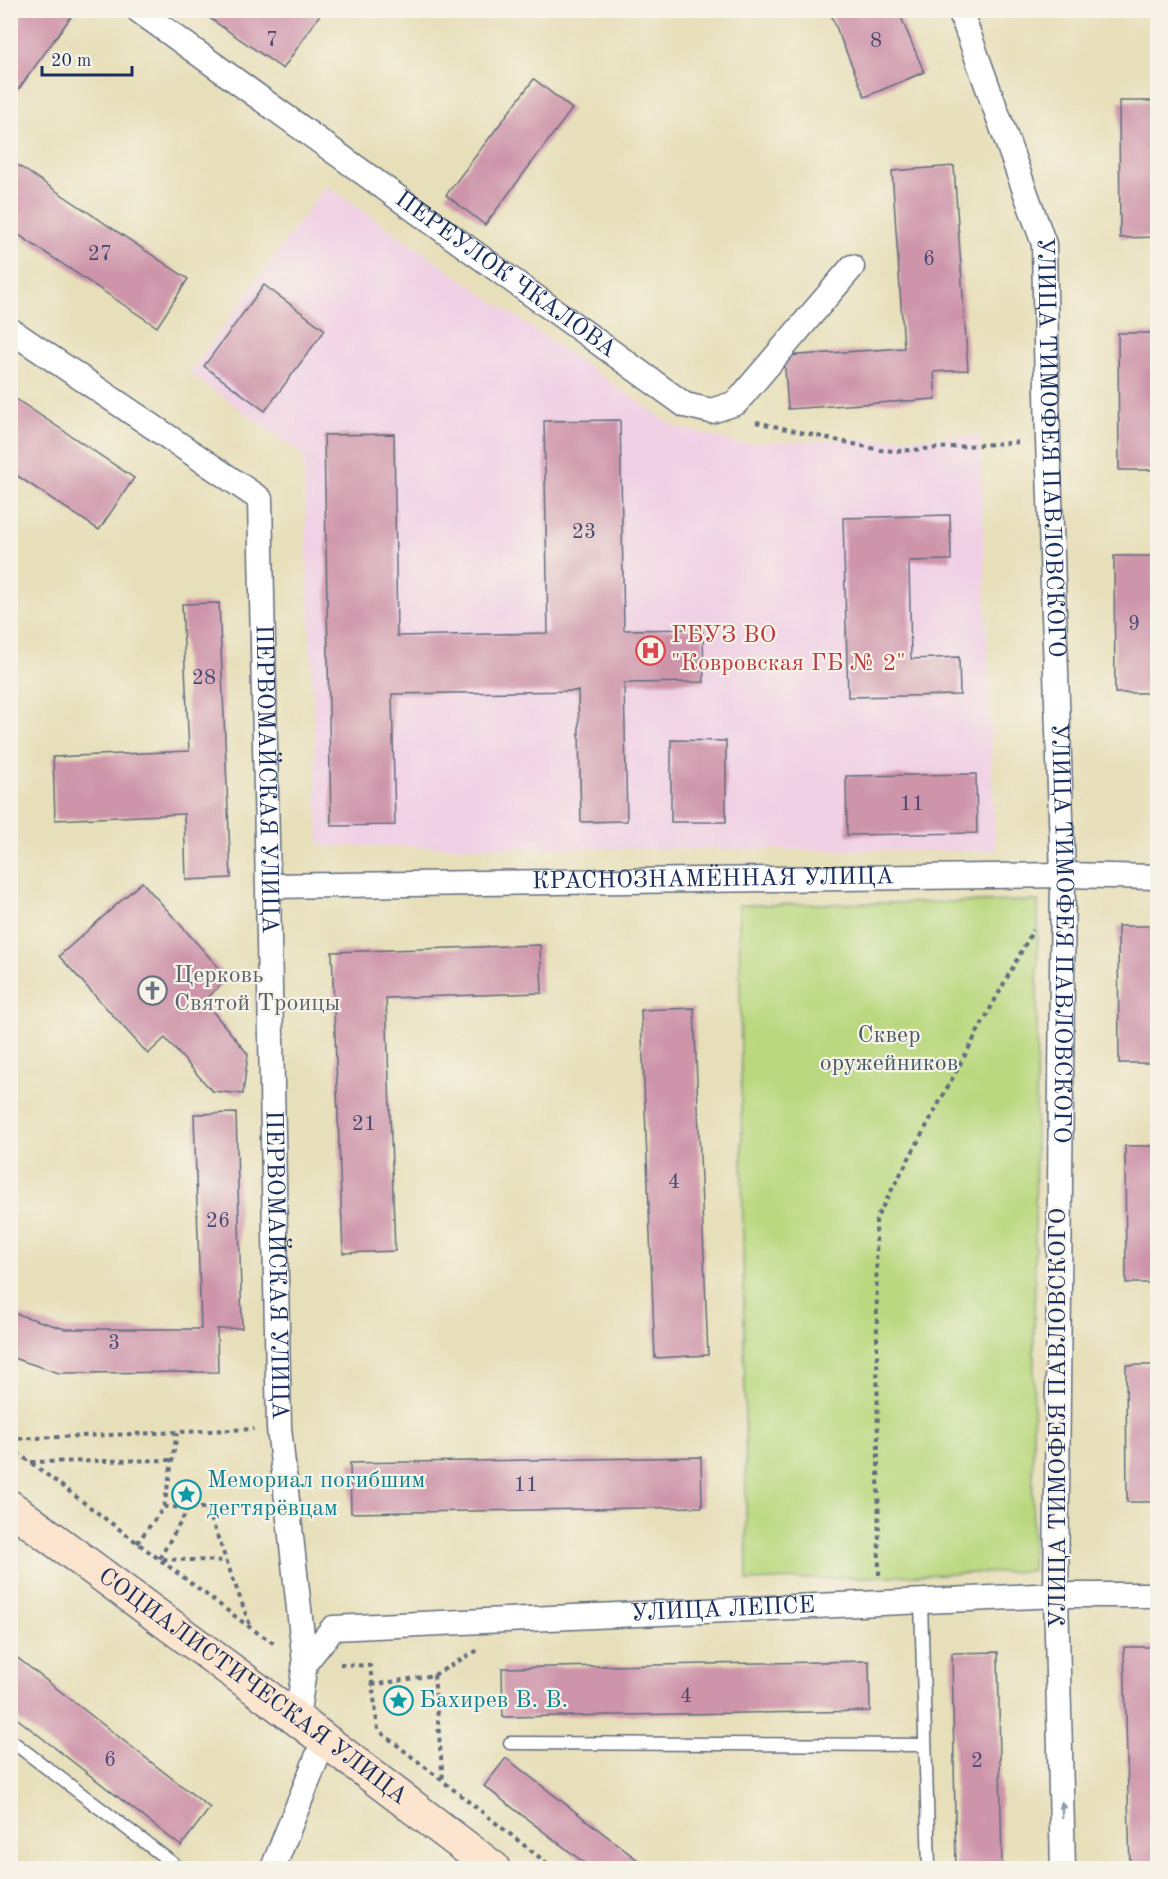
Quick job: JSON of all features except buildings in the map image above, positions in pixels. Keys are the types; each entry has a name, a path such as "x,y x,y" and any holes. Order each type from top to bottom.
{"main road":[{"name":"СОЦИАЛИСТИЧЕСКАЯ УЛИЦА","path":"15,1518 297,1719 493,1869"}],"street":[{"name":"ПЕРЕУЛОК ЧКАЛОВА","path":"138,10 685,405 711,411"},
{"name":"УЛИЦА ТИМОФЕЯ ПАВЛОВСКОГО","path":"960,10 1044,244 1048,440 1064,875 1056,1595 1063,1869"},
{"path":"711,411 736,403 852,267"},
{"name":"ПЕРВОМАЙСКАЯ УЛИЦА","path":"10,330 260,499 279,1428 305,1663 297,1719"},
{"name":"КРАСНОЗНАМЁННАЯ УЛИЦА","path":"269,886 1064,875 1158,877"},
{"name":"УЛИЦА ЛЕПСЕ","path":"305,1663 333,1628 1056,1595 1158,1595"},
{"path":"273,1869 324,1740"}],"lane":[{"path":"921,1602 929,1869"},
{"path":"10,1740 179,1869"},
{"path":"510,1743 925,1745"}],"path":[{"path":"711,411 880,450 898,451 1048,440"},
{"path":"879,1603 876,1219 1035,927"},
{"path":"10,1439 279,1428"},
{"path":"137,1543 164,1507 174,1460 177,1432"},
{"path":"10,1447 252,1629 305,1663 370,1666 378,1730 553,1869"},
{"path":"31,1462 174,1460"},
{"path":"164,1507 207,1508 252,1629"},
{"path":"159,1559 189,1508"},
{"path":"159,1559 226,1561"},
{"path":"372,1685 435,1675 479,1649"},
{"path":"435,1675 443,1781"}],"shaded area":[{"name":"ГБУЗ ВО \"Ковровская ГБ № 2\"","path":"326,185 675,427 739,443 980,436 995,851 319,846 303,455 190,373"}],"green space":[{"name":"Сквер оружейников","path":"1038,901 1032,1571 747,1581 739,905"}],"place":[{"name":"ГБУЗ ВО \"Ковровская ГБ № 2\"","path":"650,650"},
{"name":"Церковь Святой Троицы","path":"153,990"},
{"name":"Мемориал погибшим дегтярёвцам","path":"186,1495"},
{"name":"Бахирев В. В.","path":"398,1701"}]}
